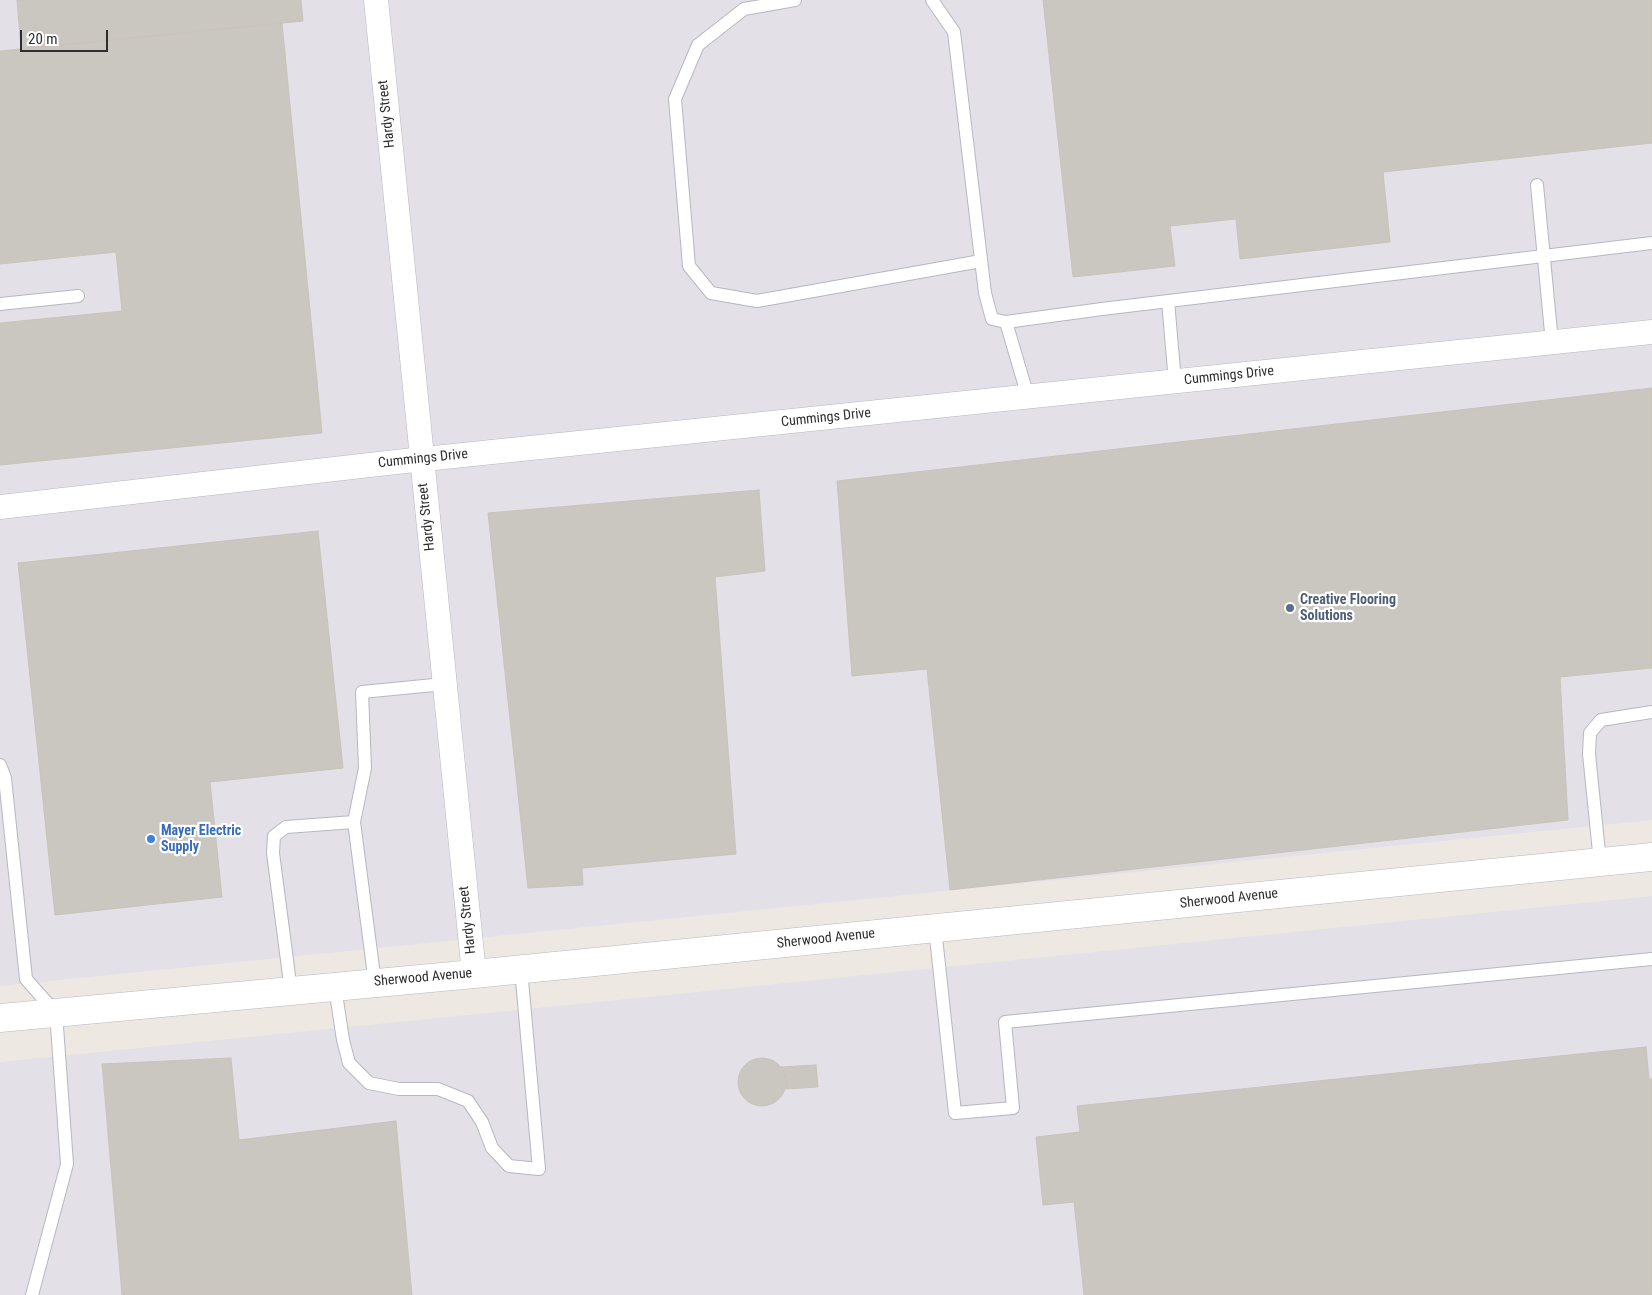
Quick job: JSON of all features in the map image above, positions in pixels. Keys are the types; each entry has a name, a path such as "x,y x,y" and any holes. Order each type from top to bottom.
{"street":[{"name":"Hardy Street","path":"376,0 474,974"},
{"name":"Cummings Drive","path":"0,507 421,459 1652,332"},
{"name":"Sherwood Avenue","path":"0,1018 474,974 1652,857"}],"lane":[{"path":"795,0 744,9 698,45 674,99 689,266 711,293 757,302 981,261"},
{"path":"932,0 954,32 985,293 992,320 1006,322 1652,243"},
{"path":"1537,185 1552,342"},
{"path":"0,304 78,296"},
{"path":"1168,302 1175,382"},
{"path":"1006,322 1028,397"},
{"path":"375,983 354,822 365,768 362,692 444,684"},
{"path":"1600,862 1589,754 1590,733 1601,720 1652,712"},
{"path":"0,765 6,778 26,978 56,1013 67,1164 32,1295"},
{"path":"291,991 273,853 274,836 286,827 354,822"},
{"path":"935,928 955,1113 1013,1108 1005,1022 1652,959"},
{"path":"335,987 342,1040 349,1063 369,1083 399,1089 438,1089 468,1101 482,1122 492,1148 509,1166 539,1169 521,969"}],"shaded area":[{"path":"0,0 1652,0 1652,820 0,986"},
{"path":"1652,896 1652,1295 0,1295 0,1062"}],"building":[{"path":"17,0 301,0 303,21 21,49"},
{"path":"1043,0 1652,0 1652,143 1383,172 1390,242 1240,259 1236,219 1170,226 1175,266 1073,277"},
{"path":"282,23 322,433 0,465 0,323 122,311 116,252 0,264 0,51"},
{"path":"1652,388 1652,668 1560,677 1568,820 950,890 927,669 852,676 837,481"},
{"path":"759,490 765,571 715,577 736,854 582,868 583,885 528,888 488,513"},
{"path":"318,531 343,768 210,782 222,897 55,915 18,563"},
{"path":"1646,1047 1649,1079 1652,1079 1652,1295 1084,1295 1074,1202 1043,1205 1036,1137 1080,1132 1077,1106"},
{"path":"231,1058 239,1140 396,1121 412,1295 122,1295 102,1064"},
{"path":"757,1058 767,1058 779,1065 786,1077 786,1087 779,1099 767,1106 757,1106 749,1102 742,1095 738,1087 738,1077 742,1069 749,1062"},
{"path":"816,1065 818,1087 785,1089 787,1080 781,1067"}],"place":[{"name":"Creative Flooring Solutions","path":"1290,608"},
{"name":"Mayer Electric Supply","path":"151,839"}]}
